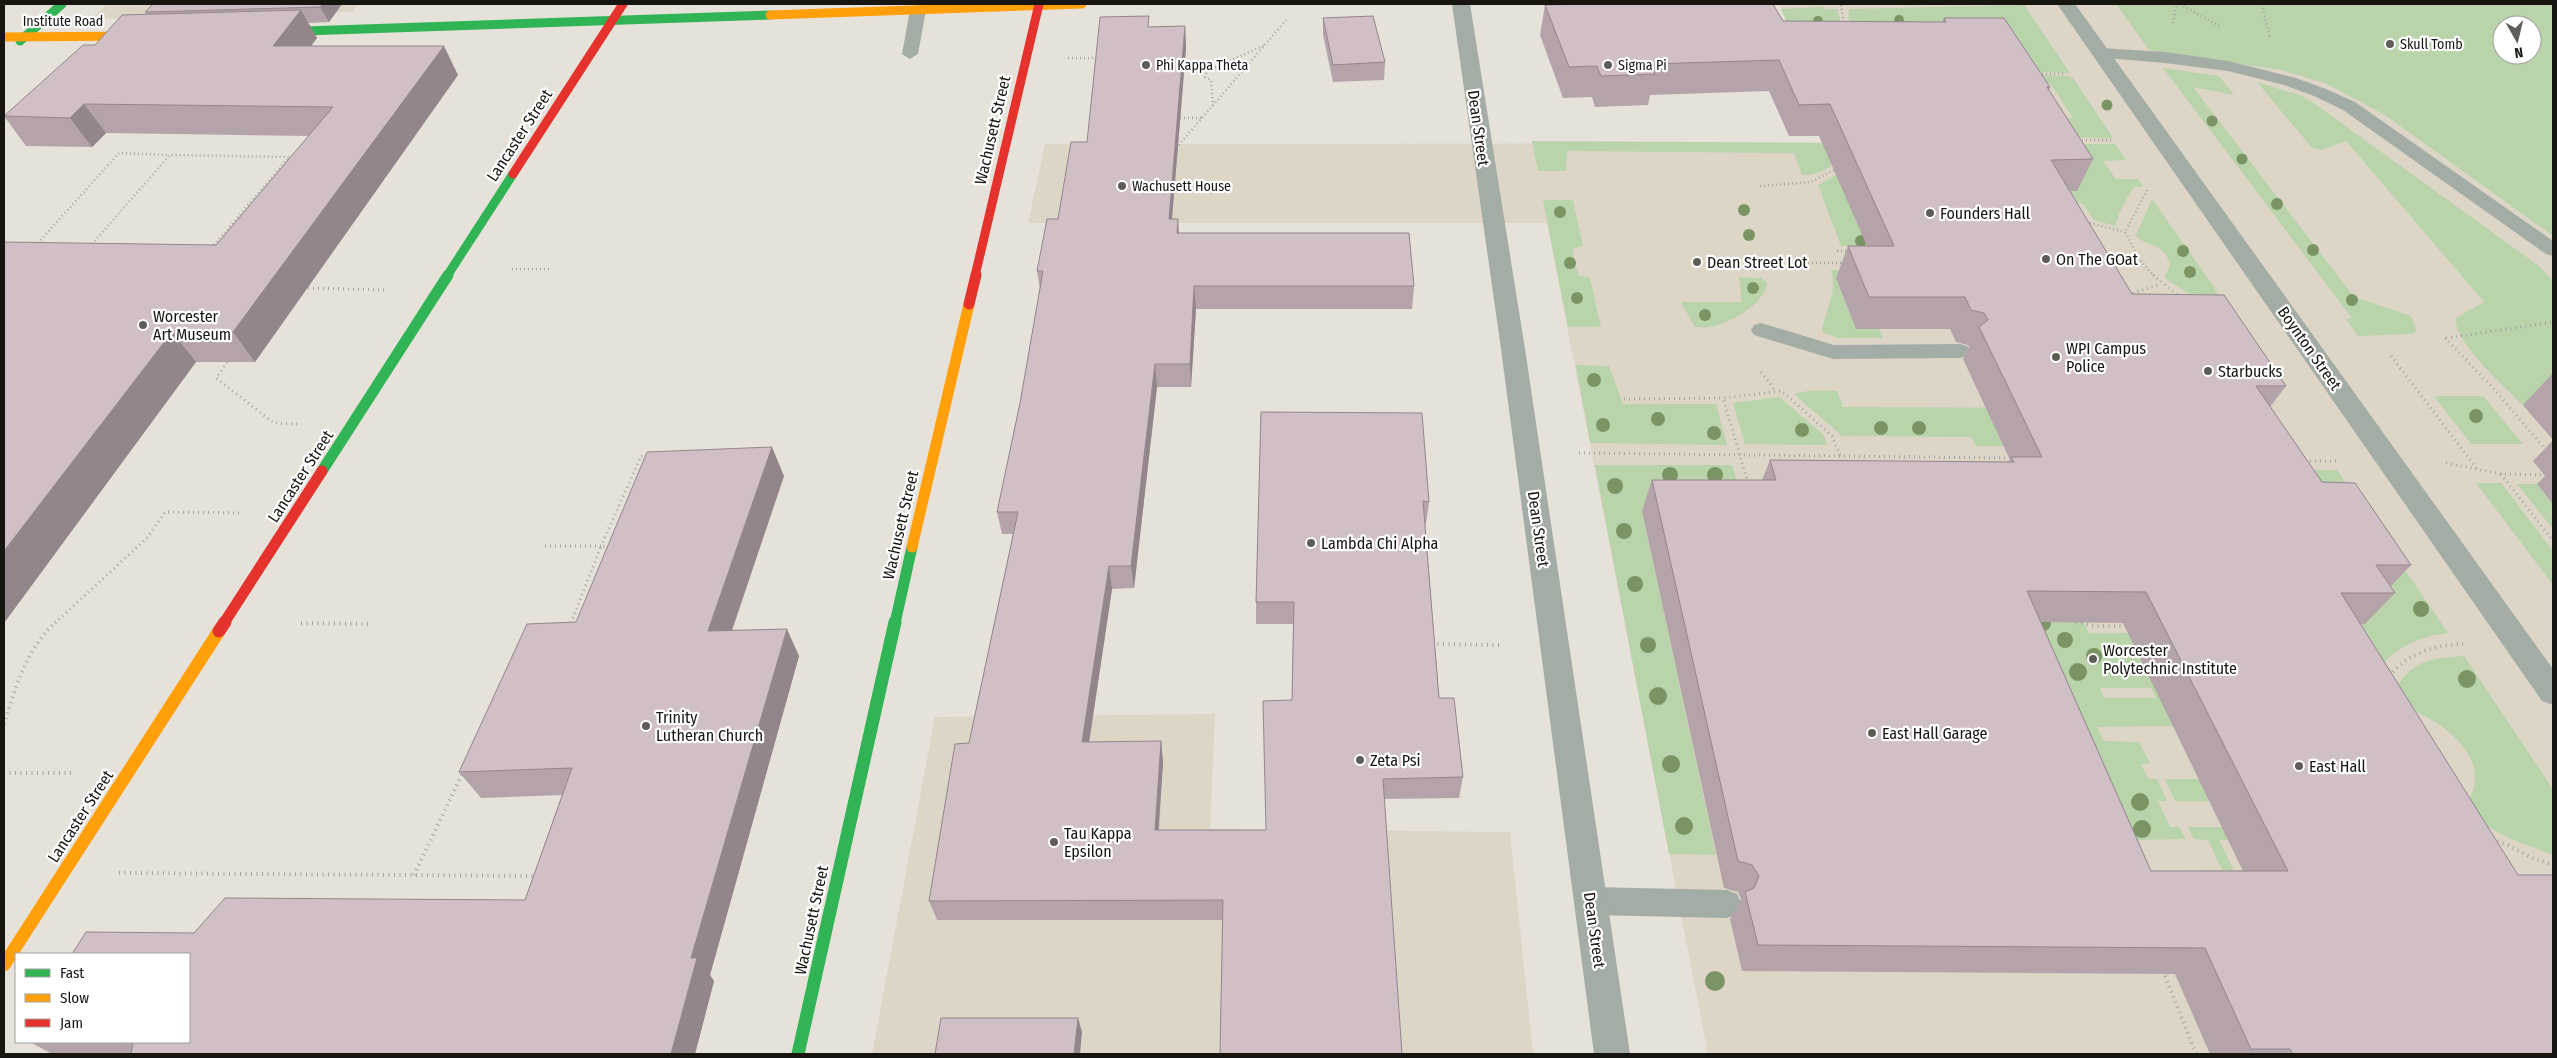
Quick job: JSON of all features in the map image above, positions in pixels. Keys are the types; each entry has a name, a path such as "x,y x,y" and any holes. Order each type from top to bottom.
{"street":[{"path":"11,49 62,4"},
{"name":"Lancaster Street","path":"4,965 623,4"},
{"path":"260,33 613,19 1082,4"},
{"name":"Dean Street","path":"1461,4 1514,349 1612,1054"},
{"name":"Boynton Street","path":"2066,4 2553,692"},
{"name":"Wachusett Street","path":"798,1054 876,700 1039,5"},
{"name":"Institute Road","path":"4,37 155,36"}],"lane":[{"path":"910,54 918,10"},
{"path":"2100,53 2159,56 2230,66 2286,79 2324,93 2349,106 2553,250"},
{"path":"1761,330 1833,352 1960,351"},
{"path":"1591,901 1727,904"}],"path":[{"path":"2262,4 2272,48"},
{"path":"1841,5 1845,19 1843,29"},
{"path":"1171,154 1288,18"},
{"path":"1213,106 1211,80 1206,77 1207,71 1266,45"},
{"path":"1062,58 1098,58"},
{"path":"2035,74 2067,74"},
{"path":"1173,118 1203,118"},
{"path":"2076,140 2120,141"},
{"path":"38,243 119,153 289,157 212,248"},
{"path":"92,244 170,155"},
{"path":"1760,186 1811,182 1838,168"},
{"path":"2125,232 2146,190 2153,190"},
{"path":"2081,214 2086,222 2125,232 2141,261 2161,284 2181,297"},
{"path":"29,243 47,243"},
{"path":"83,244 101,244"},
{"path":"1837,251 1854,252"},
{"path":"1788,262 1852,263"},
{"path":"512,269 549,269"},
{"path":"2119,298 2161,284"},
{"path":"308,288 391,290"},
{"path":"2553,322 2445,338 2493,388 2553,458"},
{"path":"2391,356 2478,470"},
{"path":"226,362 216,378 274,423 309,424"},
{"path":"1624,399 1723,398 1782,391 1832,436 1840,456"},
{"path":"1723,398 1750,492"},
{"path":"1579,453 2019,458"},
{"path":"568,633 601,546 641,456 650,456"},
{"path":"1971,458 1974,466"},
{"path":"2297,461 2344,461"},
{"path":"2446,463 2501,474 2553,475"},
{"path":"2501,474 2553,541"},
{"path":"4,724 21,670 49,628 148,537 164,512 251,513"},
{"path":"545,546 617,547"},
{"path":"2070,620 2094,626 2132,626"},
{"path":"301,623 370,624"},
{"path":"1432,644 1499,645"},
{"path":"2386,682 2395,667 2416,654 2438,646 2469,644"},
{"path":"414,876 464,769"},
{"path":"4,773 73,773"},
{"path":"2489,836 2532,858 2553,866"},
{"path":"63,872 543,876"},
{"path":"2160,962 2196,1054"}],"shaded area":[{"path":"107,4 358,4 352,12 91,19"},
{"name":"Worcester Polytechnic Institute","path":"1779,4 2553,4 2553,1054 1708,1054 1547,223 1028,223 1045,144 1839,143"},
{"path":"1215,714 1210,829 1510,832 1533,1054 872,1054 935,717"}],"green space":[{"path":"2116,4 2553,4 2553,236 2385,115 2325,83 2281,70 2149,50"},
{"path":"2024,5 2070,73 2033,72 1848,31 1849,9"},
{"path":"1823,7 1825,9 1837,9 1840,19 1836,47 1846,76 1844,94 1837,119 1845,151 1832,166 1815,174 1802,175 1794,153 1567,151 1566,171 1538,171 1532,141 1839,143 1781,9"},
{"path":"2163,68 2219,76 2234,95 2193,87 2354,297 2411,316 2417,330 2413,334 2358,336 2346,319 2352,318"},
{"path":"2038,75 2068,76 2073,78 2113,138 2062,137 2051,119 2073,118 2050,83 2011,83"},
{"path":"2257,82 2302,96 2315,104 2539,266 2553,281 2553,405 2523,405 2471,351 2457,327 2456,318 2484,302 2346,141 2322,150 2312,148"},
{"path":"2036,144 2115,144 2126,160 2103,161 2116,179 2138,179 2143,186 2133,188 2120,211 2115,226 2094,220 2083,204 2073,202 2066,191 2076,191"},
{"path":"1847,169 1893,246 1841,246 1818,185"},
{"path":"2152,199 2212,284 2232,320 2164,278 2170,265 2167,257 2159,248 2145,242 2136,235"},
{"path":"1543,200 1573,200 1583,246 1572,249 1578,275 1590,278 1601,327 1568,327"},
{"path":"1831,270 1875,270 1879,329 1883,338 1838,338 1822,332 1832,294 1833,278"},
{"path":"1739,277 1761,278 1767,283 1758,301 1749,309 1726,322 1714,326 1694,326 1681,302 1742,302"},
{"path":"1576,365 1609,366 1623,404 1716,404 1727,445 1590,443"},
{"path":"1808,391 1837,391 1843,407 2065,408 2127,447 1976,446 1971,437 1842,436 1794,394"},
{"path":"2434,396 2483,396 2523,444 2471,444"},
{"path":"1779,397 1824,435 1827,445 1745,444 1733,403"},
{"path":"1595,465 1732,465 1743,502 1642,511 1716,855 1669,854"},
{"path":"2241,470 2337,470 2448,633 2427,637 2402,648 2379,668"},
{"path":"2476,483 2501,483 2553,551 2553,585"},
{"path":"2517,484 2537,484 2553,504 2553,529"},
{"path":"2003,612 2080,614 2089,633 2136,633 2182,726 2097,727 2104,741 2139,742 2150,763 2141,764 2148,779 2157,779 2167,801 2158,801 2170,827 2179,827 2186,839 2134,840 2148,870 2159,871 2178,915 2131,915","holes":["2100,688 2151,688 2156,698 2104,698"]},
{"path":"2464,656 2553,789 2553,855 2511,839 2476,820 2469,800 2475,782 2473,765 2466,750 2454,736 2439,725 2422,714 2390,700 2403,678 2419,665 2438,659"},
{"path":"2165,779 2208,779 2260,884 2237,915 2183,871 2222,870 2208,840 2194,839 2188,827 2225,827 2213,801 2175,801","holes":["2219,840 2231,840 2245,870 2234,871"]}],"building":[{"path":"153,4 323,4 320,7 145,12"},
{"path":"1773,4 1783,21 1946,22 1944,18 2004,18 2050,87 2047,87 2093,159 2051,160 2132,294 2224,295 2286,386 2256,386 2322,482 2355,483 2411,565 2376,565 2395,593 2341,593 2518,875 2553,875 2553,1054 2293,1054 2290,1049 2251,1049 2205,948 1758,945 1745,892 1754,888 1759,876 1752,865 1738,861 1652,480 1776,480 1770,460 2014,462 2011,457 2042,457 1979,327 1988,320 1984,313 1971,310 1965,297 1869,297 1848,246 1894,246 1830,104 1799,105 1779,60 1650,64 1655,74 1601,76 1597,66 1569,67 1545,5","holes":["2027,591 2146,592 2288,871 2151,871"]},
{"path":"301,10 273,46 444,46 233,332 172,332 4,551 4,242 216,245 333,107 84,104 70,118 4,116 83,45 95,45 122,15"},
{"path":"1149,16 1148,27 1185,26 1169,219 1178,219 1177,233 1409,233 1414,286 1194,286 1190,364 1155,364 1131,566 1109,566 1082,742 1161,741 1155,830 1266,830 1263,701 1292,700 1294,602 1256,602 1261,412 1422,413 1429,502 1423,501 1439,698 1454,698 1463,777 1383,779 1402,1054 1220,1054 1223,900 929,901 955,744 969,743 1018,512 997,512 1020,403 1043,271 1037,271 1047,219 1058,219 1071,142 1087,142 1100,17"},
{"path":"1373,16 1385,62 1333,65 1323,18"},
{"name":"Trinity Lutheran Church","path":"772,447 708,631 787,629 691,958 697,958 671,1054 131,1054 133,1043 190,1043 190,953 73,953 86,932 194,933 225,898 525,900 572,768 459,772 527,624 576,622 647,452"},
{"path":"941,1018 1078,1018 1074,1054 935,1054"}],"traffic: fast":[{"path":"20,41 62,4"},
{"path":"275,32 770,15"},
{"path":"322,471 513,174"},
{"path":"798,1054 912,547"}],"traffic: slow":[{"path":"770,15 1082,4"},
{"path":"4,37 140,36"},
{"path":"912,547 969,304"},
{"path":"4,965 219,631"}],"traffic: jam":[{"path":"513,174 623,4"},
{"path":"969,304 1039,4"},
{"path":"219,631 322,471"}],"place":[{"name":"Skull Tomb","path":"2390,44"},
{"name":"Phi Kappa Theta","path":"1146,65"},
{"name":"Sigma Pi","path":"1608,65"},
{"name":"Wachusett House","path":"1122,186"},
{"name":"Founders Hall","path":"1930,213"},
{"name":"On The GOat","path":"2046,259"},
{"name":"Dean Street Lot","path":"1697,262"},
{"name":"Worcester Art Museum","path":"143,325"},
{"name":"WPI Campus Police","path":"2056,357"},
{"name":"Starbucks","path":"2208,371"},
{"name":"Lambda Chi Alpha","path":"1311,543"},
{"name":"Worcester Polytechnic Institute","path":"2093,659"},
{"name":"Trinity Lutheran Church","path":"646,726"},
{"name":"East Hall Garage","path":"1872,733"},
{"name":"Zeta Psi","path":"1360,760"},
{"name":"East Hall","path":"2299,766"},
{"name":"Tau Kappa Epsilon","path":"1054,842"}]}
